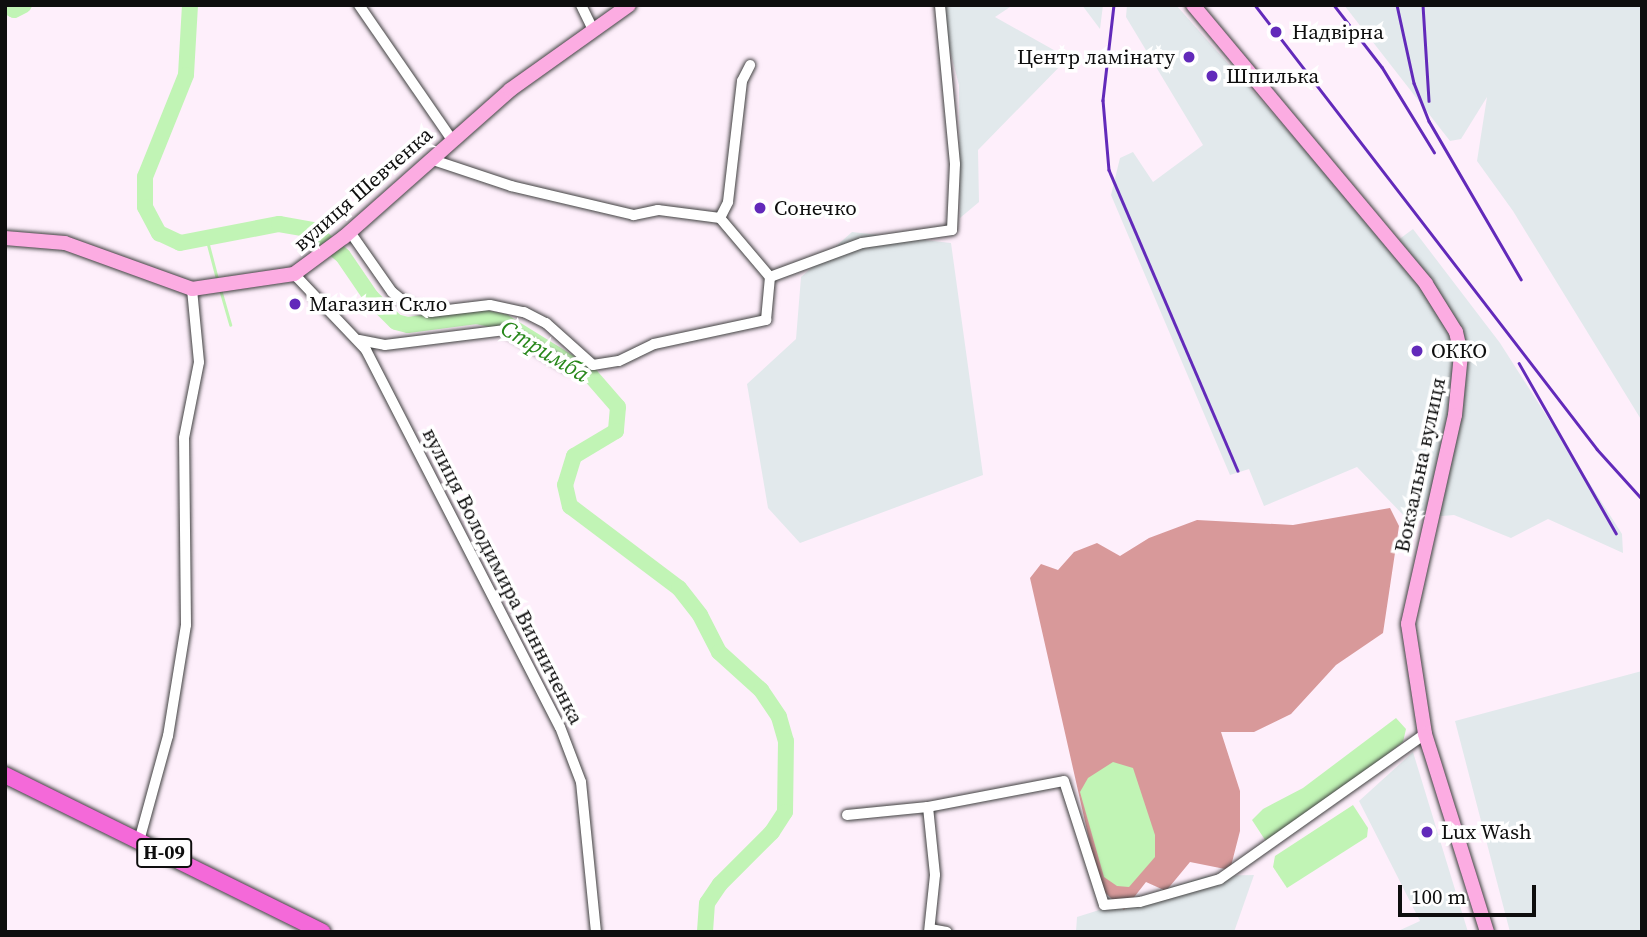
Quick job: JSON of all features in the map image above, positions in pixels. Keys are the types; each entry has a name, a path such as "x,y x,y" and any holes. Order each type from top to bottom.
{"main road":[{"name":"вулиця Шевченка","path":"5,238 65,243 192,289 293,274 314,263 452,140 592,28 629,5"},
{"name":"Вокзальна вулиця","path":"1193,5 1426,284 1456,332 1461,354 1455,415 1408,624 1425,734 1487,932"},
{"name":"Н-09","path":"5,775 322,932"}],"street":[{"path":"359,5 452,140"},
{"path":"581,5 592,28"},
{"path":"770,277 862,243 952,230 955,164 940,5"},
{"path":"720,218 728,202 742,81 750,65"},
{"path":"347,234 392,292 408,305 431,312 490,305 524,312 565,338 593,365 619,361 654,344 766,320 770,277 720,218 658,210 634,215 511,186 430,159"},
{"name":"вулиця Володимира Винниченка","path":"293,274 358,340 560,727 581,782 596,932"},
{"path":"139,841 167,736 186,625 184,438 199,362 192,289"},
{"path":"358,340 385,345 505,330 570,368"},
{"path":"847,815 928,807 1064,781 1104,905 1140,902 1220,879 1425,734"},
{"path":"928,807 935,885 930,930 947,932"}],"shaded area":[{"path":"938,5 1013,5 995,17 1068,58 978,150 979,202 960,218 959,85"},
{"path":"1082,5 1103,5 1100,29"},
{"path":"1127,5 1176,5 1390,246 1413,229 1500,343 1622,534 1623,553 1548,519 1511,538 1454,515 1407,519 1357,467 1264,506 1249,469 1230,475 1111,195 1120,158 1133,152 1153,182 1203,145 1126,17"},
{"path":"1344,5 1642,5 1642,421 1513,211 1477,161 1487,97 1461,139 1450,141"},
{"path":"852,232 951,243 983,475 800,543 768,508 747,384 796,339 801,277"},
{"path":"1390,508 1399,526 1383,633 1336,665 1291,714 1254,732 1221,732 1240,791 1240,831 1230,870 1190,862 1166,891 1146,882 1124,910 1100,888 1030,578 1041,564 1058,570 1074,552 1097,543 1120,556 1149,538 1197,520 1293,525"},
{"path":"1642,671 1642,932 1510,932 1455,721"},
{"path":"1396,718 1406,729 1403,742 1269,846 1252,820 1263,809 1303,788"},
{"path":"1413,752 1468,932 1396,932 1420,921 1359,801"},
{"path":"1113,762 1133,768 1155,835 1155,857 1129,887 1117,886 1104,877 1080,792 1088,778"},
{"path":"1353,805 1368,828 1367,837 1287,888 1273,867 1275,856"},
{"path":"1254,875 1234,932 1076,932 1077,917 1207,876"}],"waterway":[{"name":"Стримба","path":"5,5 14,10 24,5"},
{"name":"Стримба","path":"190,5 186,75 145,177 145,207 159,233 180,243 279,224 312,230 343,256 371,297 396,322 408,325 476,316 504,322 591,376 618,407 616,431 574,456 565,485 570,506 679,588 700,615 719,652 761,690 779,717 786,741 785,812 772,832 720,884 707,903 705,932"},
{"path":"207,239 218,281"},
{"path":"221,291 231,325"}],"railway":[{"path":"1114,5 1103,100 1109,170 1238,471"},
{"path":"1255,5 1597,449 1642,499"},
{"path":"1334,5 1382,67 1434,152"},
{"path":"1397,5 1414,83 1429,121 1521,279"},
{"path":"1423,5 1429,101"},
{"path":"1519,363 1616,533"}],"place":[{"name":"Надвірна","path":"1276,32"},
{"name":"Центр ламінату","path":"1189,57"},
{"name":"Шпилька","path":"1212,76"},
{"name":"Сонечко","path":"760,208"},
{"name":"Магазин Скло","path":"295,304"},
{"name":"ОККО","path":"1417,351"},
{"name":"Lux Wash","path":"1427,832"}]}
